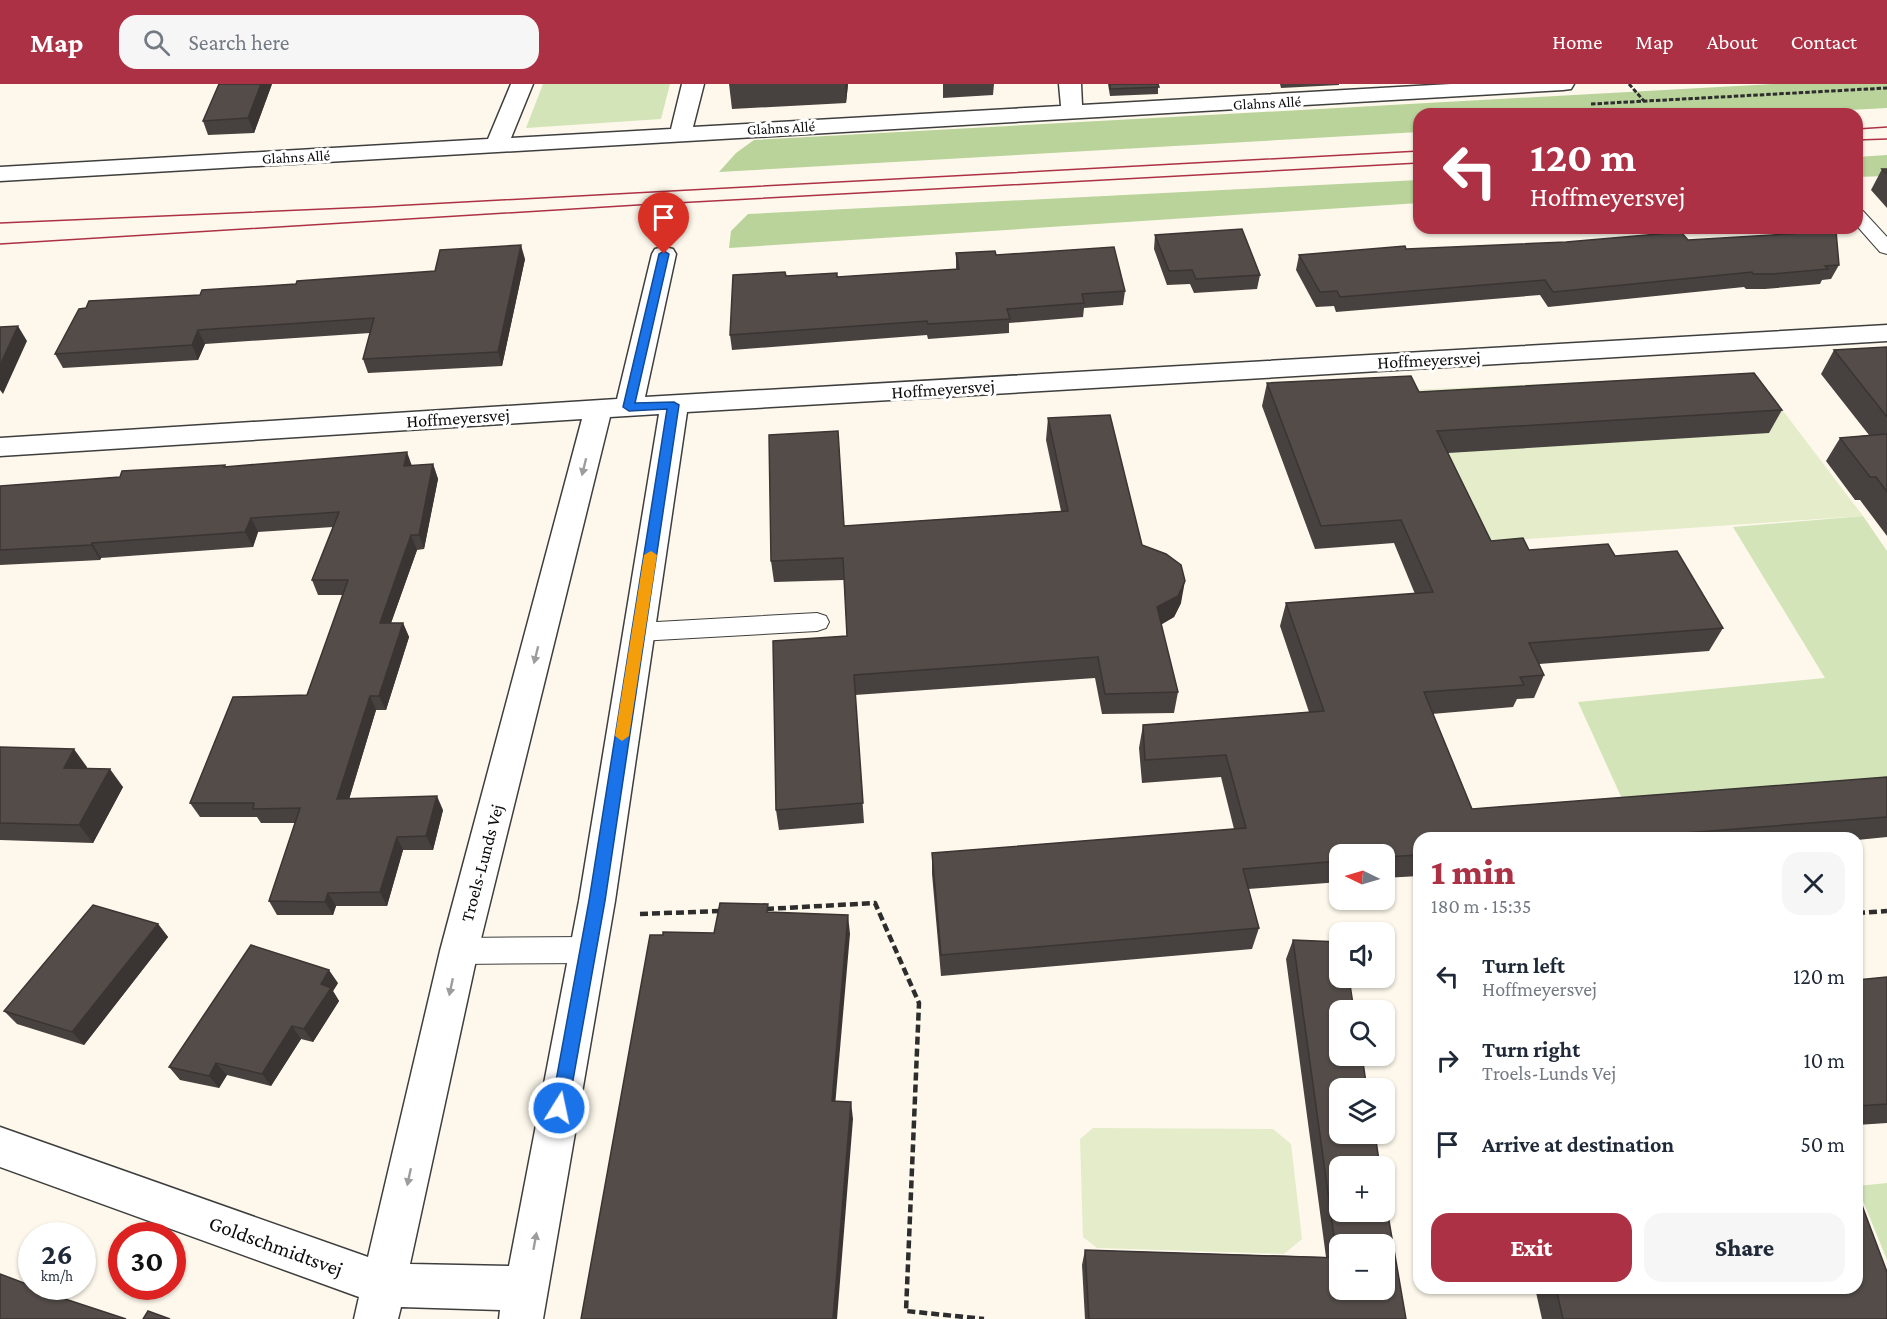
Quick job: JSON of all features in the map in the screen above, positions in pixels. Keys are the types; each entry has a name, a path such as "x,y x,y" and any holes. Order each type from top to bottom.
{"street":[{"path":"497,145 522,84"},
{"path":"681,133 693,84"},
{"path":"1070,84 1072,114"},
{"name":"Glahns Allé","path":"0,174 681,133 1072,114 1419,89 1563,84"},
{"name":"Troels-Lunds Vej","path":"381,1302 459,951 614,409 664,254"},
{"name":"Hoffmeyersvej","path":"0,447 1887,333"},
{"path":"524,1304 594,915 674,405"},
{"name":"Goldschmidtsvej","path":"0,1147 381,1302 524,1304"}],"lane":[{"path":"1863,222 1887,248"},
{"path":"639,632 817,622"},
{"path":"459,951 588,950"}],"path":[{"path":"1629,84 1644,101"},
{"path":"1626,102 1887,88"},
{"path":"760,909 875,903 919,1003 906,1311 984,1319"},
{"path":"594,915 725,911"},
{"path":"1863,913 1887,911"}],"green space":[{"path":"543,84 670,84 661,119 526,128"},
{"path":"1773,84 1887,84 1887,108 1413,108 1413,132 719,172 736,153 754,140"},
{"path":"1887,155 1887,176 1863,177 1863,157"},
{"path":"1413,180 1413,203 729,248 731,231 748,214"},
{"path":"1755,374 1863,516 1485,542 1412,390"},
{"path":"1863,516 1887,551 1887,782 1624,803 1578,702 1825,678 1733,527"},
{"path":"1093,1128 1273,1129 1291,1144 1302,1239 1284,1254 1097,1248 1083,1237 1080,1139"},
{"path":"1887,1183 1887,1260 1863,1201 1863,1185"}],"building":[{"path":"219,84 261,84 248,118 203,121"},
{"path":"1110,84 1158,84 1159,87 1110,89"},
{"path":"1242,229 1260,275 1196,279 1192,270 1169,271 1155,235"},
{"path":"1658,234 1683,234 1688,240 1787,234 1836,234 1839,265 1825,266 1828,269 1773,274 1753,274 1752,272 1553,292 1545,280 1340,297 1337,291 1320,292 1299,255 1405,246 1406,249 1566,242"},
{"path":"521,245 498,352 363,359 374,318 198,330 192,345 55,354 79,309 86,308 89,301 200,295 202,290 435,271 440,250"},
{"path":"1114,247 1125,291 1082,294 1084,303 1007,309 1010,319 928,324 927,321 730,335 733,275 785,272 786,276 837,273 837,277 959,269 956,253 995,251 996,255"},
{"path":"18,326 0,365 0,327"},
{"path":"1887,347 1887,417 1834,350"},
{"path":"1754,373 1782,410 1437,431 1491,541 1523,538 1529,550 1608,544 1615,556 1677,551 1723,628 1529,643 1544,675 1520,677 1524,685 1424,692 1472,809 1887,777 1887,817 1697,832 1413,832 1413,855 1395,856 1395,844 1329,844 1329,862 1243,869 1259,928 941,955 932,853 1246,828 1226,755 1145,760 1143,725 1324,711 1286,603 1433,592 1401,520 1321,526 1267,383 1411,376 1419,392"},
{"path":"1110,415 1142,545 1166,554 1181,565 1185,581 1178,596 1157,607 1178,692 1105,694 1098,657 854,675 863,803 776,810 773,641 847,636 843,558 771,561 769,435 838,431 844,526 1068,511 1048,418"},
{"path":"1887,434 1887,492 1876,477 1870,477 1840,438"},
{"path":"407,452 404,466 433,464 419,535 411,535 380,623 403,623 379,696 370,696 337,799 437,796 426,836 397,837 380,892 328,893 325,902 269,901 300,808 253,809 254,803 190,803 233,697 307,695 348,580 312,580 339,512 251,518 245,532 0,550 0,486 120,477 122,471 225,465 224,467"},
{"path":"0,747 74,749 64,768 110,769 79,825 0,823"},
{"path":"720,903 768,904 767,912 848,915 832,1101 851,1102 833,1319 581,1319 650,935 663,935 663,932 714,933"},
{"path":"93,905 158,924 72,1032 4,1011"},
{"path":"1293,940 1329,942 1329,988 1351,988 1352,1000 1329,1000 1329,1066 1364,1066 1365,1078 1329,1078 1329,1144 1377,1144 1378,1156 1329,1156 1329,1200"},
{"path":"251,945 329,970 321,984 331,988 304,1029 292,1026 262,1074 216,1063 209,1076 169,1067"},
{"path":"1887,977 1887,1104 1863,1106 1863,979"},
{"path":"1863,1208 1887,1272 1887,1319 1563,1319 1557,1294 1863,1294"},
{"path":"1332,1222 1389,1222 1391,1234 1334,1234"},
{"path":"1085,1250 1329,1258 1329,1300 1395,1300 1395,1256 1406,1319 1089,1319"},
{"path":"0,1274 18,1281 18,1300 68,1300 126,1319 0,1319"},
{"path":"148,1311 170,1319 143,1319"}],"tram line":[{"path":"1863,129 1887,127"},
{"path":"1863,140 1887,139"},
{"path":"0,223 371,207 1413,151"},
{"path":"0,244 638,205 1413,163"}],"slow traffic":[{"path":"622,736 651,555"}],"route":[{"path":"559,1108 597,901 674,405 629,407 664,254"}]}
